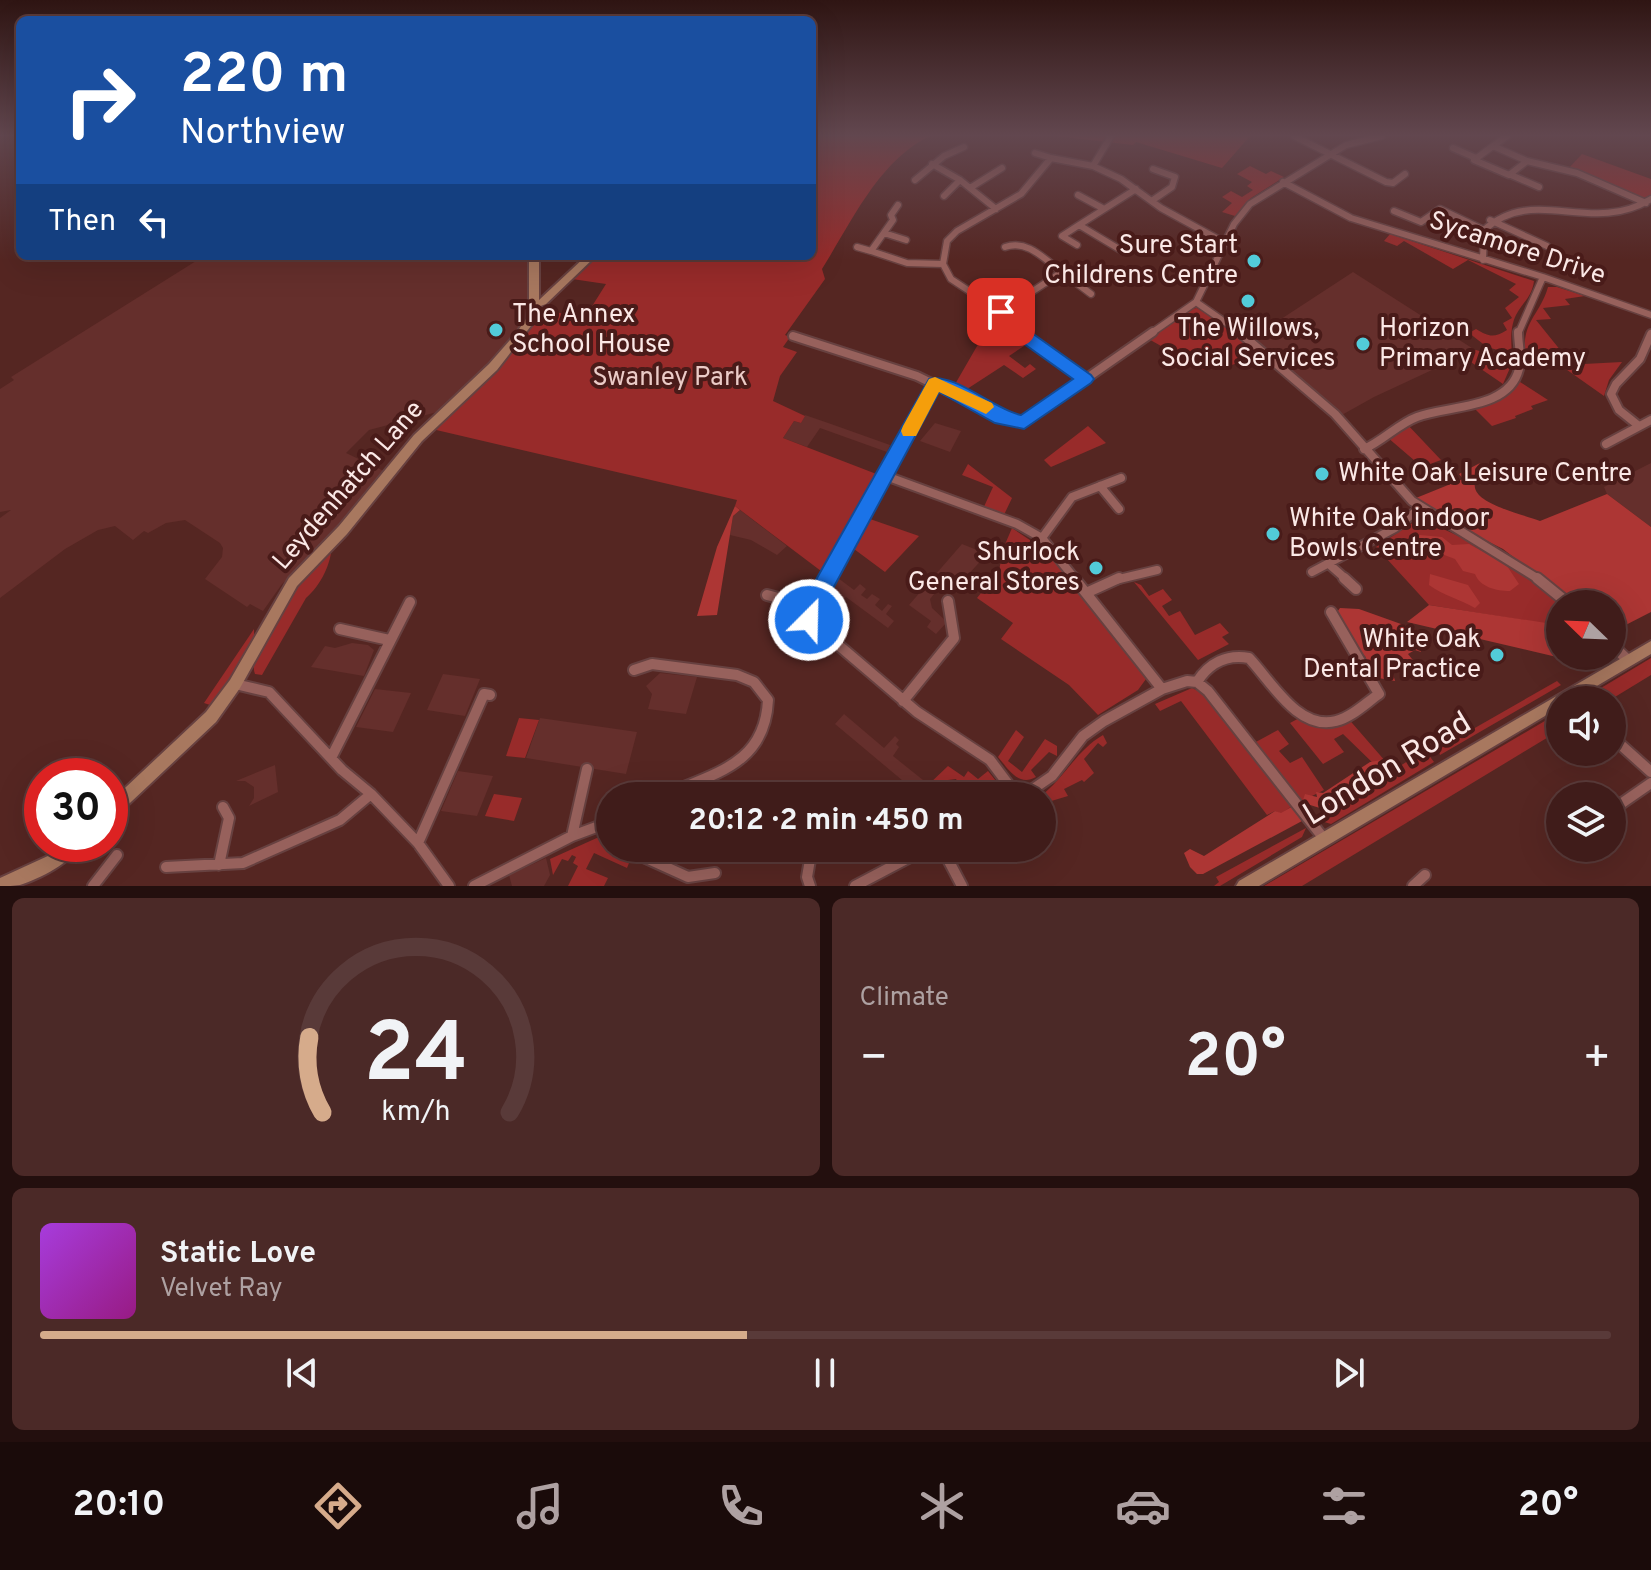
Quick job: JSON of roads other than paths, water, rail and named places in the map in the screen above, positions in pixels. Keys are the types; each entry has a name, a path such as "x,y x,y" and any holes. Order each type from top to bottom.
{"street":[{"path":"955,177 996,209"},
{"path":"970,188 987,177"},
{"path":"1035,177 1021,194 957,231 947,241 943,264 951,279 1001,312 1026,337 1085,379"},
{"path":"1114,177 1225,243"},
{"path":"1153,200 1172,187 1175,177"},
{"path":"793,336 935,383 967,397 1002,418 1024,422 1196,302 1225,243 1250,204 1291,177"},
{"path":"1377,177 1393,183 1401,177"},
{"path":"1516,177 1539,187"},
{"path":"1588,177 1649,201"},
{"path":"944,196 960,180"},
{"name":"Sycamore Drive","path":"1283,182 1351,218 1543,277 1651,315"},
{"path":"1077,245 1062,236 1136,189"},
{"path":"1078,195 1104,209"},
{"path":"1483,260 1484,230 1490,220 1520,210 1620,214 1649,201"},
{"path":"871,251 898,205"},
{"path":"1394,211 1421,222 1440,209 1484,230"},
{"path":"1490,220 1547,246"},
{"path":"1079,225 1124,252"},
{"path":"1450,228 1482,243"},
{"path":"884,233 906,240"},
{"path":"1005,247 1012,243 1022,244 1091,294"},
{"path":"857,247 907,263 943,264"},
{"path":"534,260 534,305 543,302 587,260"},
{"path":"1001,312 1062,272"},
{"path":"1364,449 1416,417 1480,402 1508,388 1519,370 1517,331 1539,295 1543,277"},
{"path":"1196,302 1243,334 1337,416 1396,487 1420,508 1532,574 1552,590"},
{"name":"Leydenhatch Lane","path":"128,795 205,724 235,684 293,582 343,530 418,438 501,358 531,320 534,305"},
{"path":"1639,426 1619,410 1611,394 1616,384 1640,359 1651,334"},
{"path":"935,383 812,607 809,620 903,701 990,760 1006,782"},
{"path":"1606,444 1651,420"},
{"path":"886,476 1017,524 1042,538 1162,689"},
{"path":"1042,538 1072,497 1121,478"},
{"path":"1100,486 1119,509"},
{"path":"1312,572 1395,528 1420,508"},
{"path":"1330,565 1356,589"},
{"path":"1086,593 1127,575 1157,570"},
{"path":"767,595 812,607"},
{"path":"903,701 954,638 948,601"},
{"path":"331,758 410,602"},
{"path":"1197,682 1204,669 1237,655 1249,658 1298,712 1316,724 1335,721 1379,694 1331,612"},
{"path":"340,629 389,640"},
{"name":"London Road","path":"1586,686 1651,647"},
{"path":"634,670 652,664 737,675 754,682 768,700 767,723 761,737 742,761 695,782"},
{"path":"1043,782 1052,776 1083,736 1162,689 1187,681 1197,682 1208,691 1325,840"},
{"path":"235,684 269,692 418,843 449,886"},
{"path":"418,843 484,694 490,695"},
{"name":"London Road","path":"1244,886 1546,710"},
{"path":"1626,750 1651,772"},
{"path":"572,836 587,769"},
{"path":"1626,800 1651,783"},
{"path":"166,867 243,863 340,820 371,794"},
{"path":"219,865 229,818 223,807"},
{"path":"474,886 572,836 596,827"},
{"path":"1,886 51,862"},
{"path":"93,886 112,862"},
{"path":"655,862 688,877 715,873"},
{"path":"810,862 807,877 810,886"},
{"path":"855,886 900,862"},
{"path":"949,862 962,886"},
{"path":"1413,886 1425,875"}],"place":[{"name":"Sure Start Childrens Centre","path":"1254,261"},
{"name":"The Willows, Social Services","path":"1248,301"},
{"name":"The Annex School House","path":"496,330"},
{"name":"Horizon Primary Academy","path":"1363,344"},
{"name":"White Oak Leisure Centre","path":"1322,474"},
{"name":"White Oak indoor Bowls Centre","path":"1273,534"},
{"name":"Shurlock General Stores","path":"1096,568"},
{"name":"White Oak Dental Practice","path":"1497,655"}],"park label":[{"name":"Swanley Park","path":"670,378"}]}
